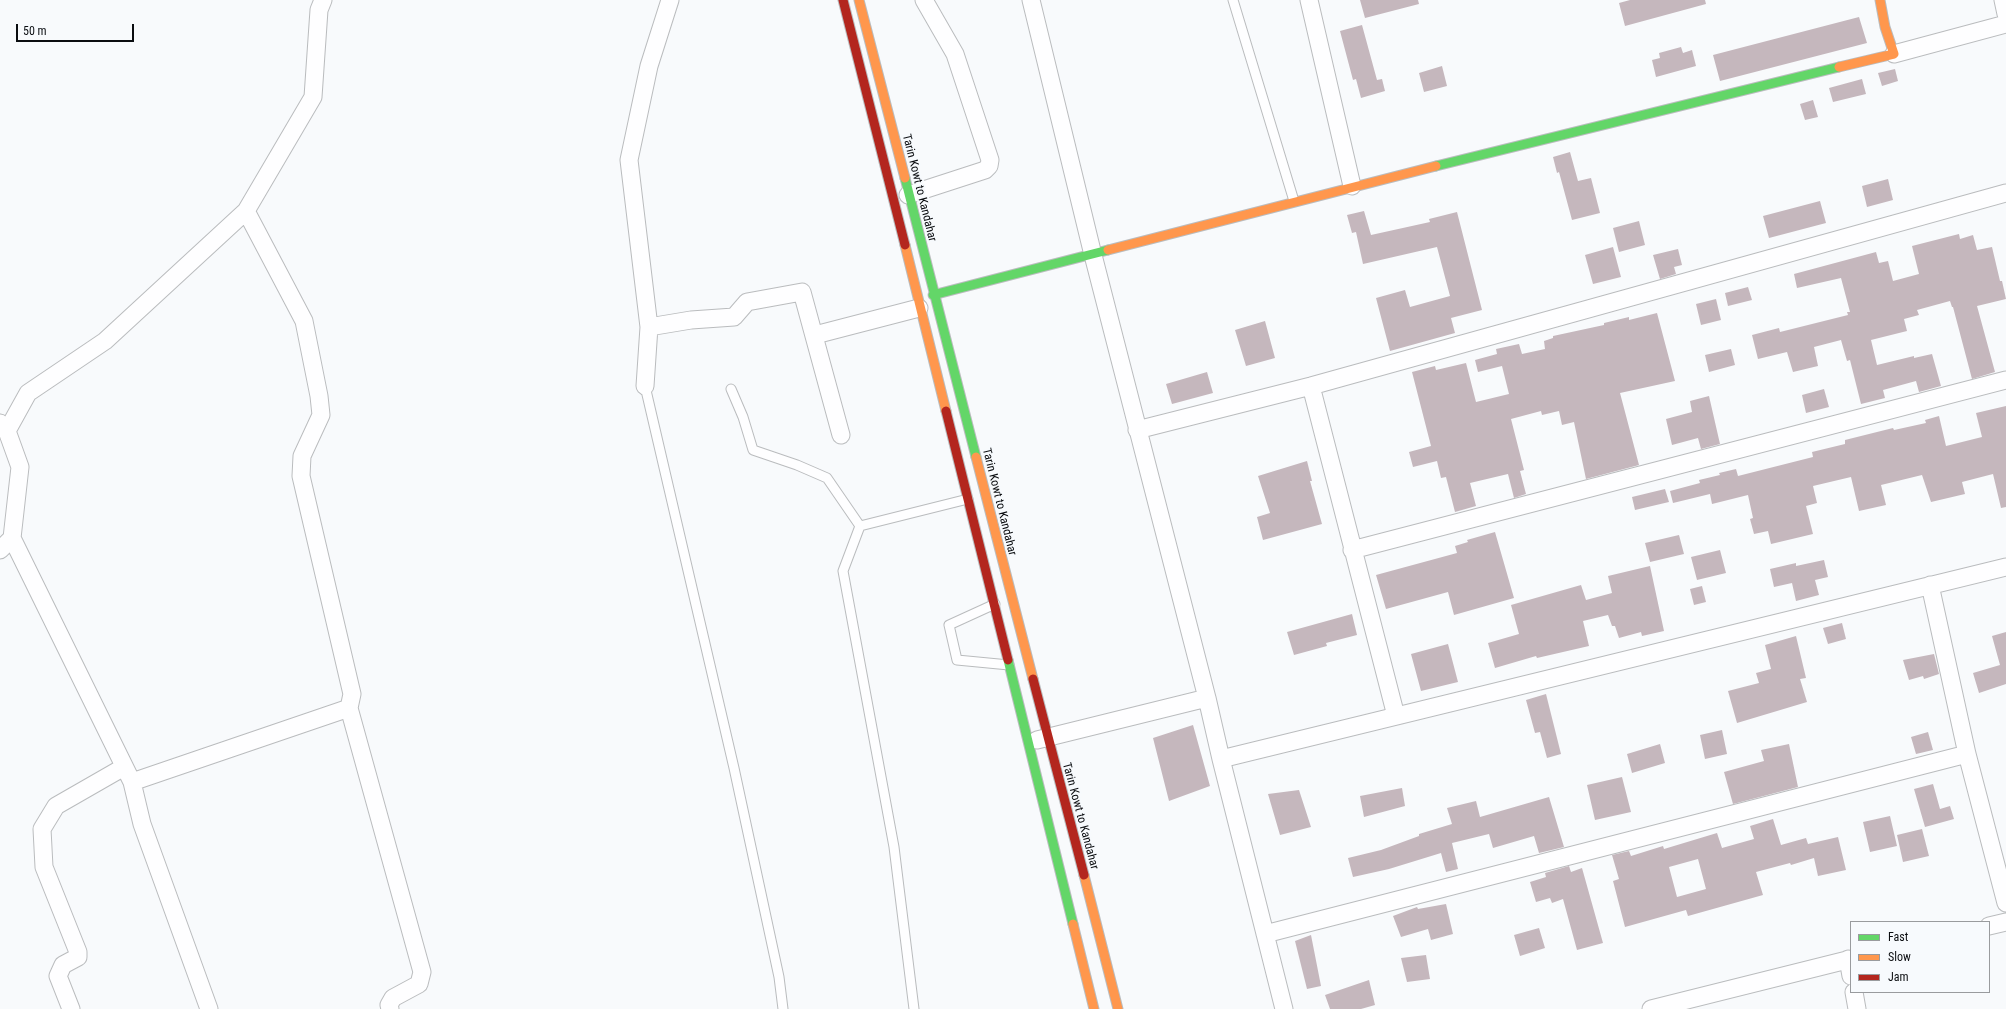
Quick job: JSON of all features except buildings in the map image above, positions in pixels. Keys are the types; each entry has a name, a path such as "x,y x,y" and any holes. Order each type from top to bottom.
{"main road":[{"path":"843,0 919,308 1030,742 1094,1009"},
{"name":"Tarin Kowt to Kandahar","path":"859,0 933,295 1118,1009"},
{"path":"933,295 1093,255 1352,186 1894,54 1885,27 1880,0"}],"street":[{"path":"209,1009 142,824 128,774 6,544 20,467 4,427 28,393 105,341 246,211 313,97 319,10 323,0"},
{"path":"645,386 649,327 629,160 649,66 670,0"},
{"path":"908,195 985,170 989,166 990,160 955,54 924,0"},
{"path":"1032,0 1093,255 1207,698 1284,1009"},
{"path":"1309,0 1352,186"},
{"path":"2003,0 2006,14"},
{"path":"1894,54 2006,24"},
{"path":"1137,430 1311,386 2006,193"},
{"path":"246,211 304,321 319,396 321,415 302,456 301,476 352,694 349,708 422,972 419,984 393,998 389,1005 390,1009"},
{"path":"649,327 691,320 734,317 747,302 802,292 815,335 841,435"},
{"path":"815,335 919,308"},
{"path":"1352,550 2006,380"},
{"path":"1311,386 1352,550 1396,716"},
{"path":"1221,759 2006,567"},
{"path":"1930,585 1967,754 2001,857 2006,903"},
{"path":"1030,742 1207,698"},
{"path":"71,1009 58,976 63,965 78,957 78,952 44,867 42,829 56,806 128,774 349,708"},
{"path":"1265,934 1967,754"},
{"path":"1990,926 2006,922"},
{"path":"1651,1009 1690,1004 1849,959"},
{"path":"1854,993 1857,1009"}],"lane":[{"path":"1233,0 1294,201"},
{"path":"645,386 734,768 779,977 783,1009"},
{"path":"731,389 743,417 753,450 797,465 826,478 860,526"},
{"path":"860,526 968,499"},
{"path":"860,526 843,570 894,847 914,1009"},
{"path":"995,604 949,626 957,660 1010,665"}],"traffic: fast":[{"path":"1436,166 1839,67"},
{"path":"905,178 976,457"},
{"path":"933,295 1108,250"},
{"path":"1008,660 1073,924"}],"traffic: slow":[{"path":"859,0 905,178"},
{"path":"1839,67 1894,54 1885,27 1880,0"},
{"path":"1108,250 1436,166"},
{"path":"905,245 946,411"},
{"path":"976,457 1033,679"},
{"path":"1084,875 1118,1009"},
{"path":"1073,924 1094,1009"}],"traffic: jam":[{"path":"843,0 905,245"},
{"path":"946,411 1008,660"},
{"path":"1033,679 1084,875"}]}
